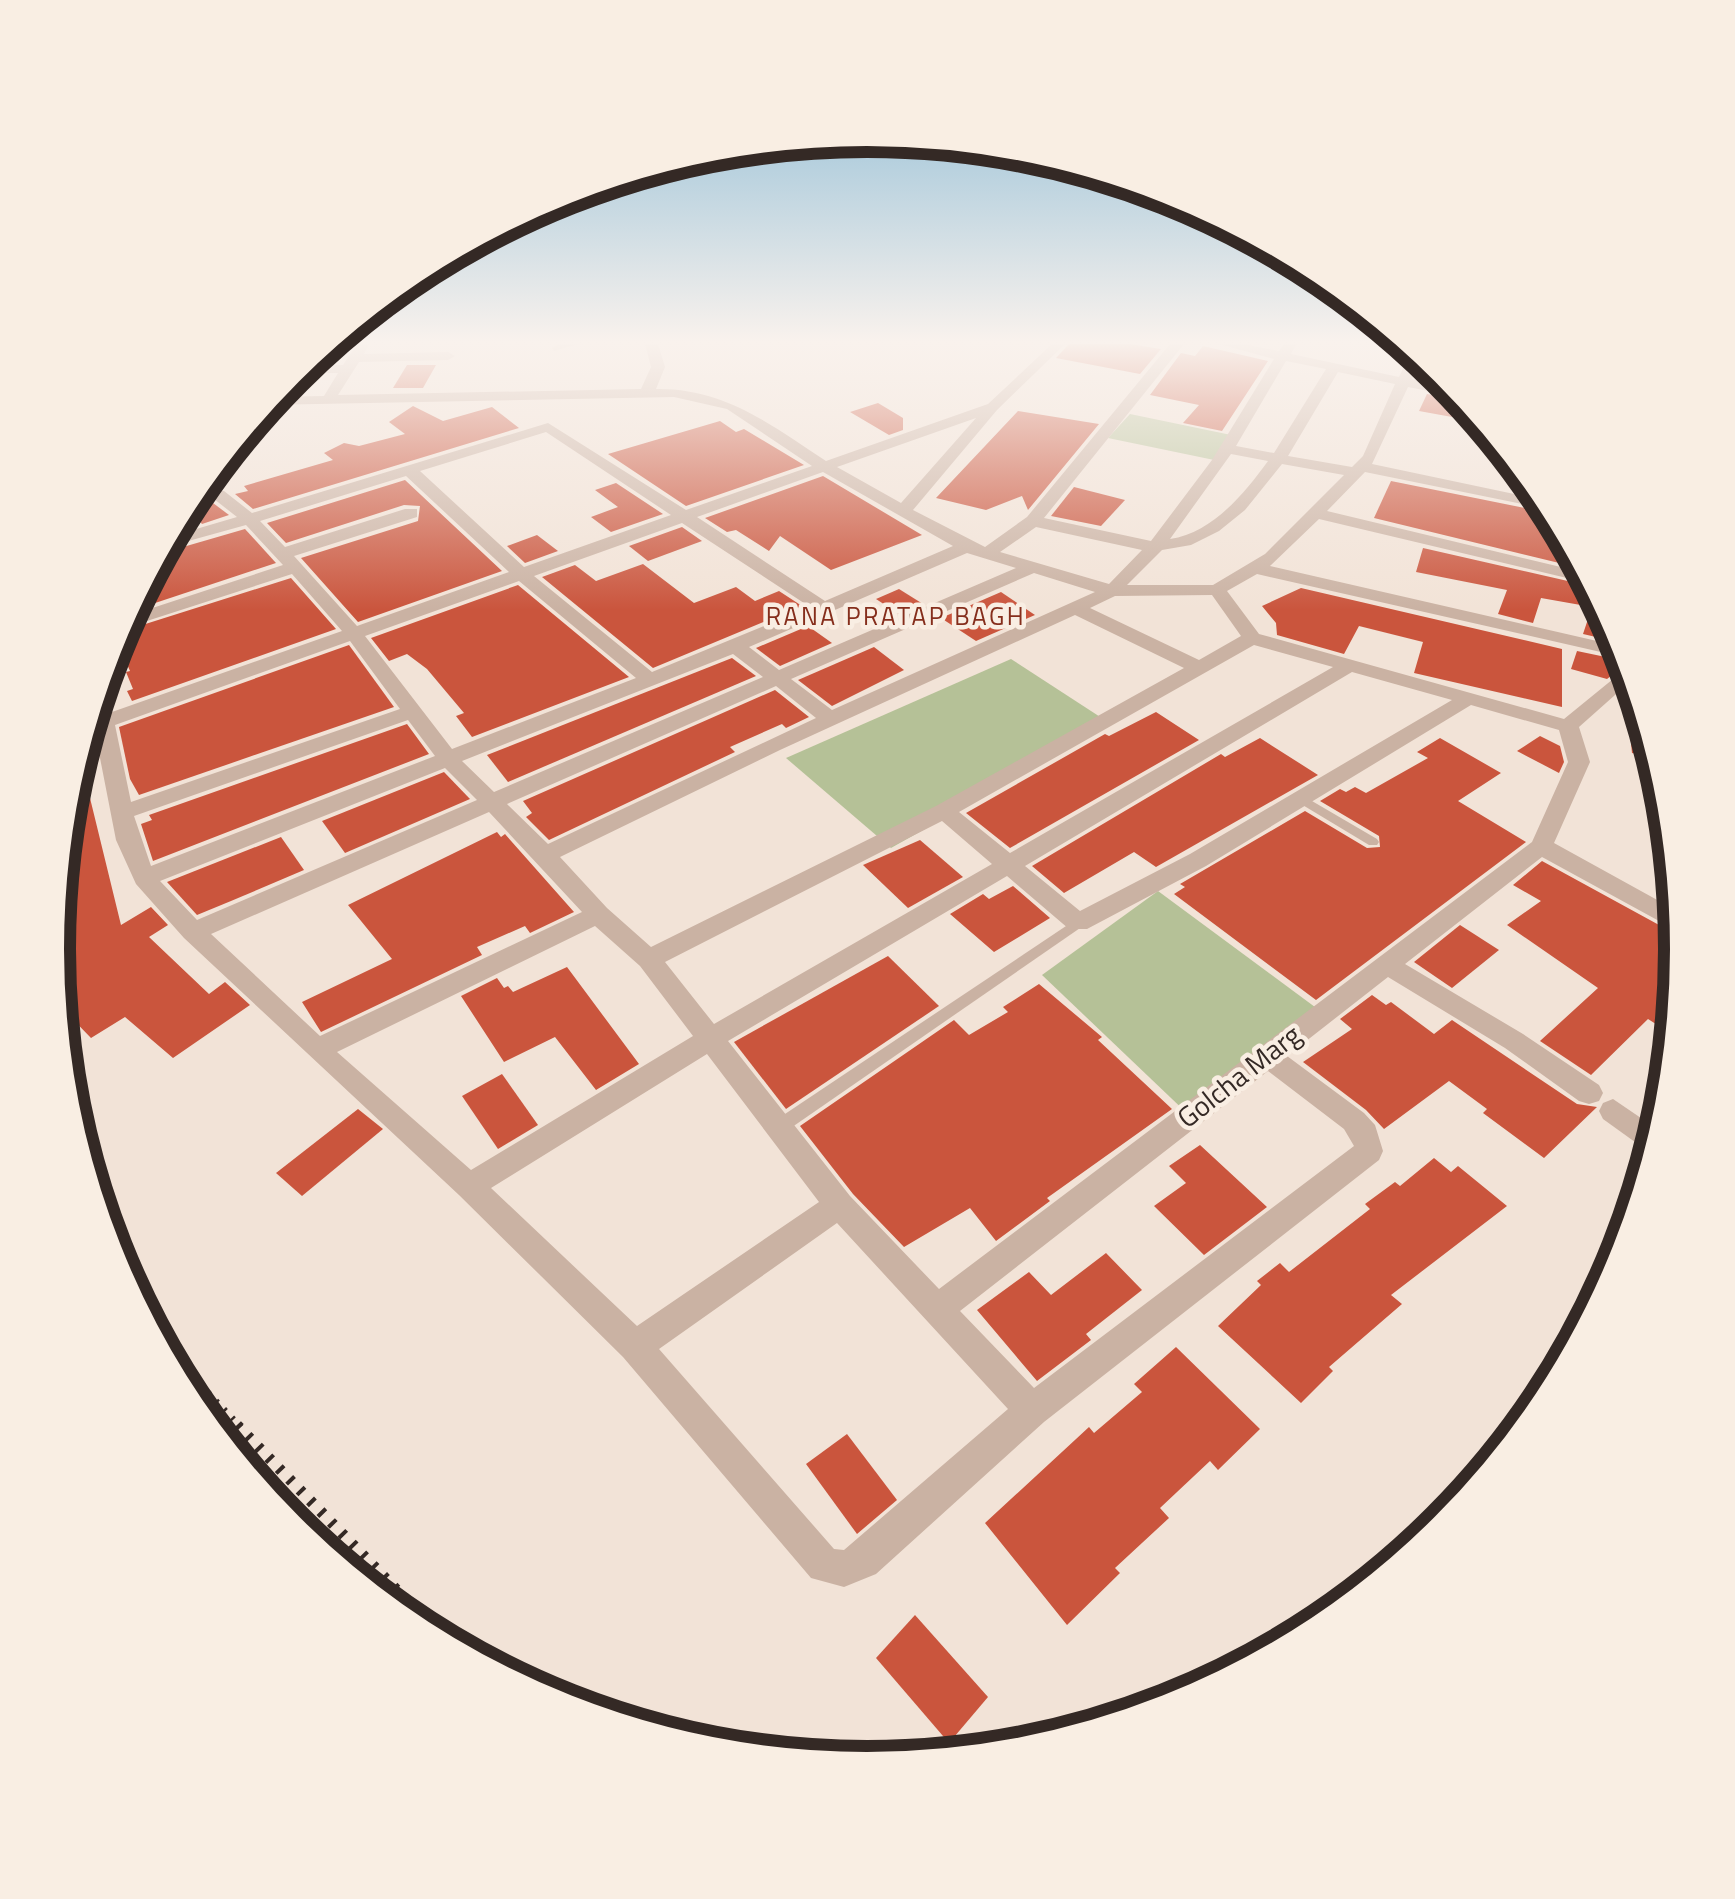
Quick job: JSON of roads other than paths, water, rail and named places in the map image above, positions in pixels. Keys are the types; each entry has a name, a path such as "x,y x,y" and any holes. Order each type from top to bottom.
{"street":[{"path":"185,537 523,433"},
{"path":"558,433 823,608"},
{"path":"773,433 966,547 1028,569 1112,591 1217,590 1255,568 1270,558 1359,470 1370,458 1381,433"},
{"path":"103,721 922,433"},
{"path":"902,512 972,433"},
{"path":"986,554 1033,521 1105,433"},
{"path":"545,855 1112,591 1156,546 1236,433"},
{"path":"1033,521 1156,546 1194,537 1224,520 1264,482 1294,433"},
{"path":"1226,449 1528,502"},
{"path":"408,469 521,574 649,678"},
{"path":"213,494 248,519 290,560 352,631 447,758 598,914 649,959 838,1205 1032,1410"},
{"path":"144,616 411,513"},
{"path":"1316,513 1571,575"},
{"path":"144,878 735,646 966,547"},
{"path":"1255,568 1606,649"},
{"path":"194,932 1028,569"},
{"path":"1217,590 1252,638 1568,726"},
{"path":"1076,608 1200,668"},
{"path":"649,959 944,811 1252,638"},
{"path":"735,646 831,720"},
{"path":"469,1186 712,1038 1348,666"},
{"path":"1568,726 1618,681"},
{"path":"944,811 1078,923 1198,860 1466,700"},
{"path":"123,812 410,712"},
{"path":"103,724 127,840 144,878 194,932 469,1186 635,1346 824,1565 844,1569 863,1561 1032,1410 1368,1151 1366,1133 1354,1121 1266,1055"},
{"path":"1568,726 1579,762 1541,846 1664,915"},
{"name":"Golcha Marg","path":"938,1308 1541,846"},
{"path":"318,1049 598,914"},
{"path":"1386,964 1514,1041 1589,1093"},
{"path":"1612,1111 1643,1134"},
{"path":"635,1346 838,1205"}],"lane":[{"path":"1300,798 1373,842"},
{"path":"780,1128 1078,923"}],"railway":[{"path":"200,1387 240,1428"},
{"path":"237,1425 407,1600"}],"district":[{"name":"RANA PRATAP BAGH","path":"896,616"}]}
